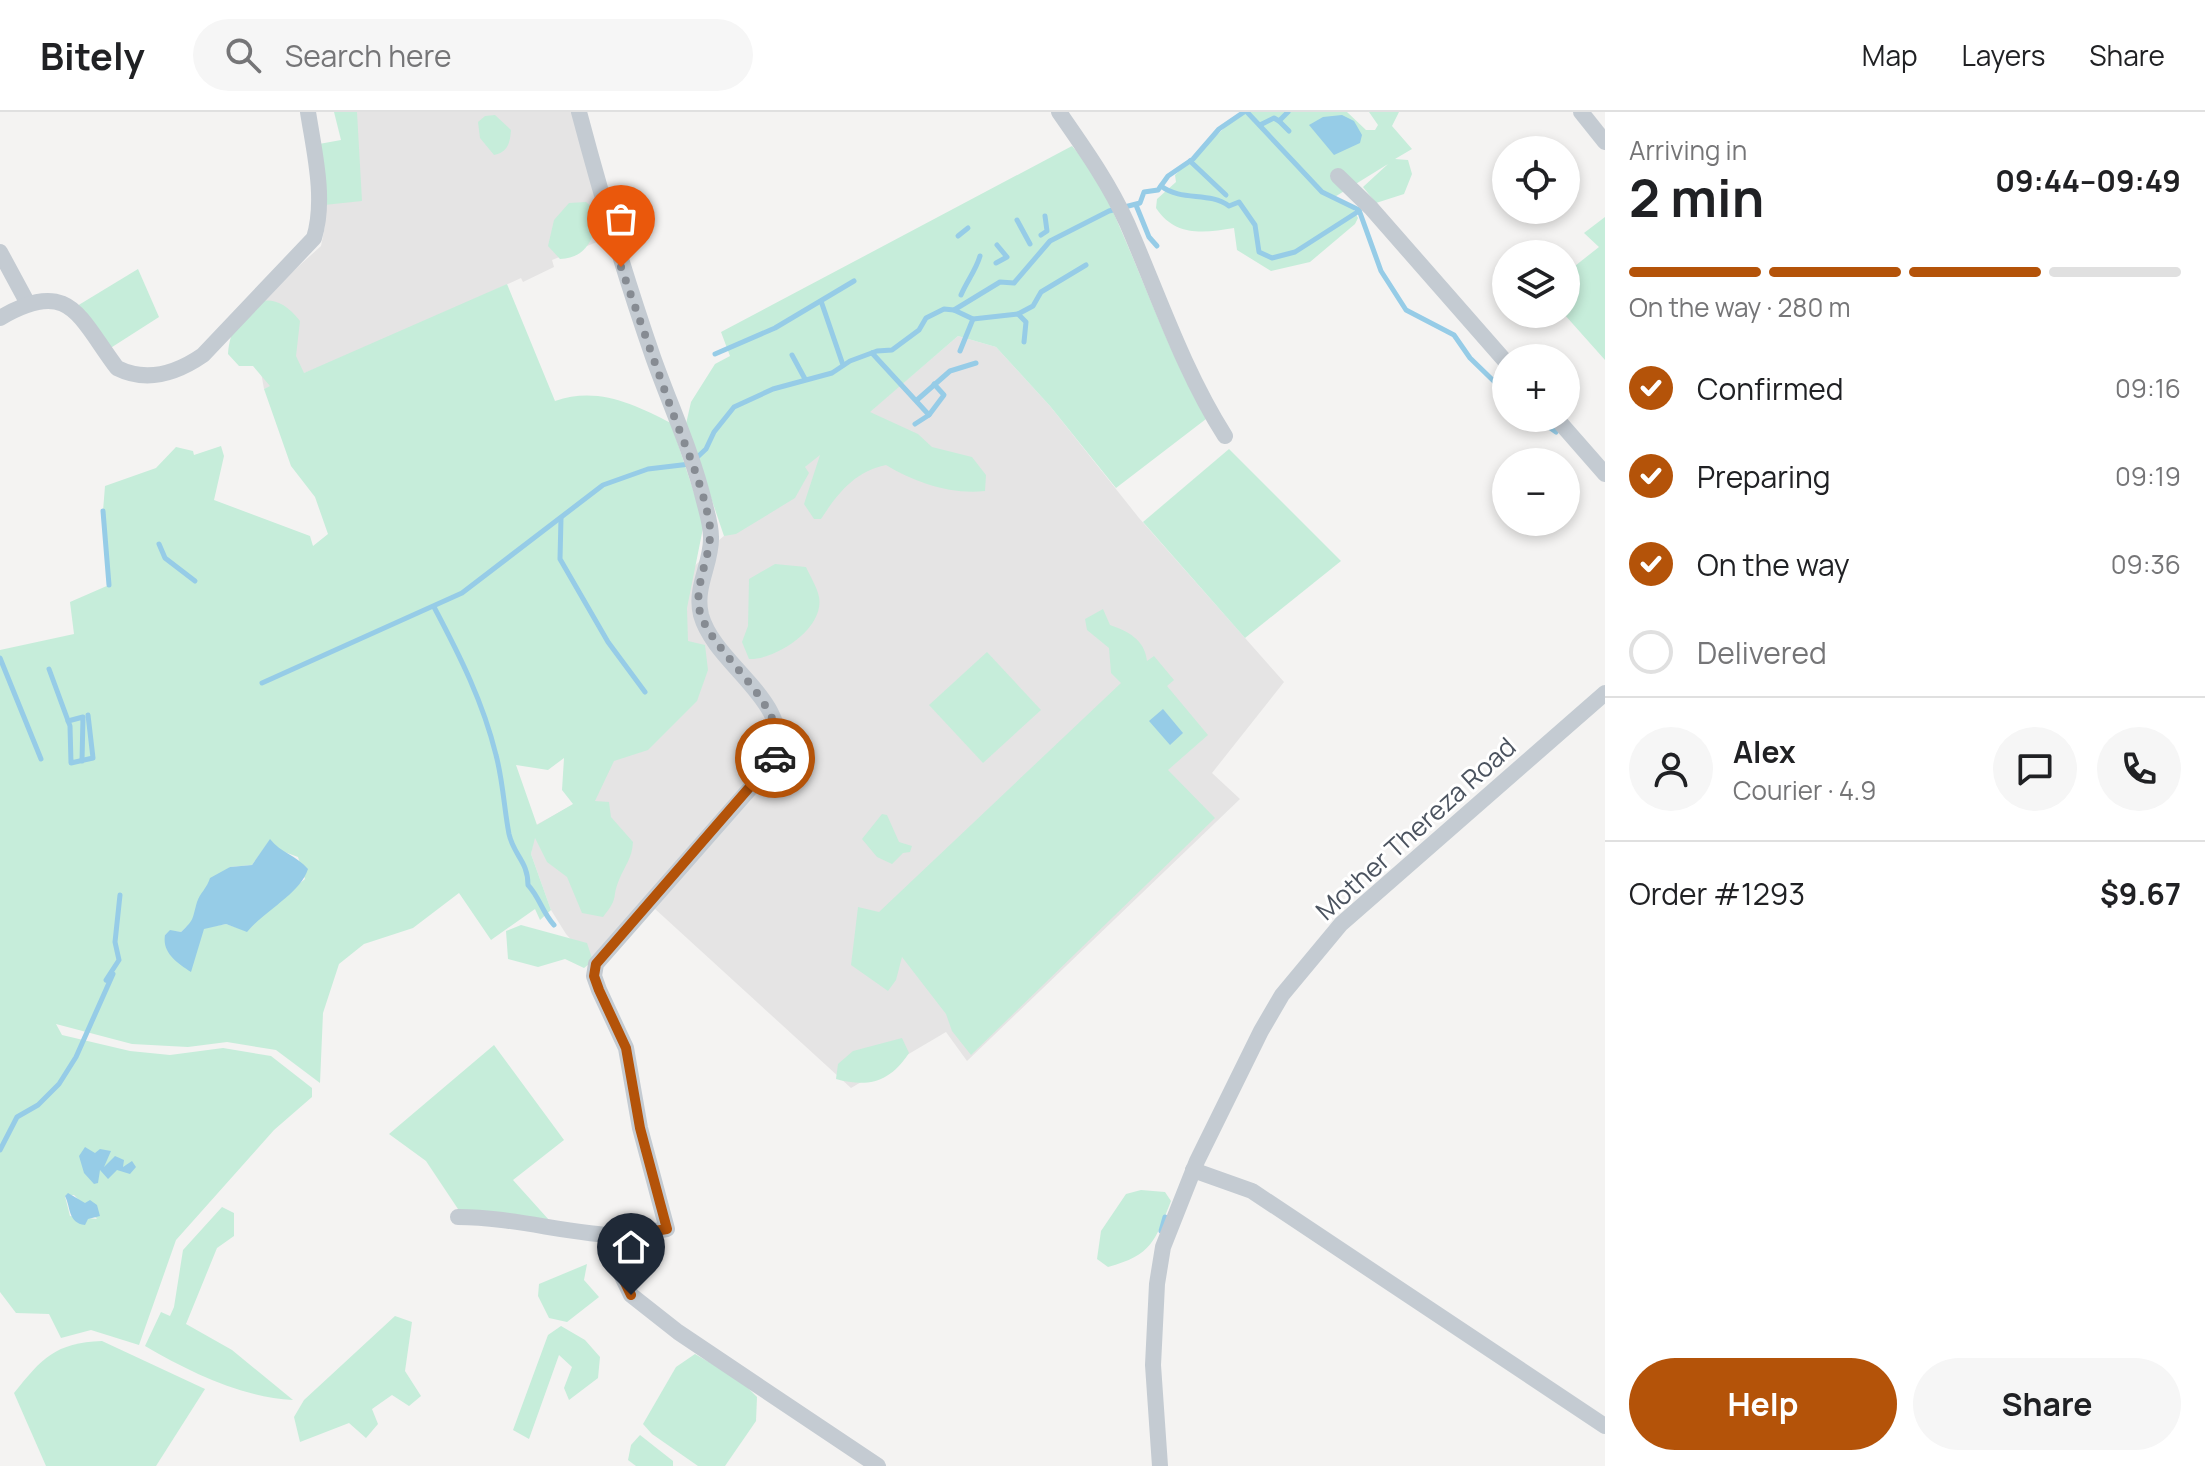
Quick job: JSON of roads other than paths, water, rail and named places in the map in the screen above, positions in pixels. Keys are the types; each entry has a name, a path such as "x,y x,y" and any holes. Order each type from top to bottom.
{"street":[{"path":"0,318 27,302 53,301 69,305 117,368 141,377 187,366 203,355 314,238 318,212 316,167 308,112"},
{"path":"458,1217 501,1219 595,1235 623,1236 667,1229 640,1128 626,1048 594,976 596,964 754,785 778,750 780,736 771,712 714,642 700,612 700,585 712,538 695,470 612,240 579,112"},
{"path":"1059,112 1101,172 1118,205 1203,400 1225,436"},
{"path":"1581,112 1605,142"},
{"path":"1338,176 1371,208 1492,346"},
{"path":"0,252 27,302"},
{"path":"1568,432 1605,474"},
{"name":"Mother Thereza Road","path":"1160,1466 1153,1365 1157,1284 1168,1232 1193,1170 1261,1031 1282,995 1323,945 1394,874 1605,693"},
{"path":"1193,1170 1252,1191 1605,1426"},
{"path":"623,1236 620,1272 631,1295 678,1332 878,1466"}],"water":[{"path":"1342,115 1354,121 1362,135 1360,143 1334,155 1309,125 1323,117"},
{"path":"1163,709 1183,733 1170,745 1149,721"},
{"path":"270,839 308,869 304,878 247,932 226,924 204,929 191,972 168,952 165,935 170,930 181,932 189,924 210,878 230,867 252,865"},
{"path":"85,1147 95,1153 100,1149 111,1151 104,1167 115,1156 124,1160 123,1167 132,1161 136,1167 130,1174 117,1170 108,1179 100,1170 98,1183 94,1184 84,1173 79,1156"},
{"path":"68,1193 85,1203 90,1200 97,1205 100,1216 88,1219 85,1225 80,1224 71,1214 65,1196"}],"waterway":[{"path":"262,683 462,593 603,485 648,469 690,464 706,449 714,432 734,407 773,389 832,373 850,361 877,351 892,350 919,330 926,318 944,309 954,310 1000,282 1014,283 1050,241 1109,211 1140,203 1144,192 1158,190 1168,176 1193,159 1219,129 1244,112"},
{"path":"1247,112 1322,192 1359,210 1381,271 1406,310 1454,335 1470,358 1492,379"},
{"path":"1260,125 1274,118 1279,121 1288,112"},
{"path":"1279,121 1289,131"},
{"path":"1190,161 1226,195"},
{"path":"1161,186 1178,194 1213,199 1229,206 1239,202 1255,225 1259,252 1272,258 1295,252 1359,211"},
{"path":"1136,205 1149,237 1157,246"},
{"path":"1041,235 1047,231 1045,216"},
{"path":"1017,220 1030,244"},
{"path":"958,236 968,228"},
{"path":"996,263 1007,257 997,245"},
{"path":"961,295 980,256"},
{"path":"1018,314 1033,306 1041,292 1086,265"},
{"path":"715,354 775,328 854,281"},
{"path":"821,301 843,365"},
{"path":"954,310 973,319 1018,314 1026,322 1024,342"},
{"path":"960,351 973,319"},
{"path":"872,353 929,415"},
{"path":"792,355 805,379"},
{"path":"917,400 950,371 976,363"},
{"path":"915,424 929,415 944,395 934,384"},
{"path":"103,511 109,585"},
{"path":"561,518 560,559 608,642 645,692"},
{"path":"159,544 165,558 195,581"},
{"path":"434,607 462,661 491,735 511,842 526,870 528,885 554,925"},
{"path":"0,658 41,759"},
{"path":"49,669 70,726 71,763 93,758 88,715"},
{"path":"68,721 83,717 82,761"},
{"path":"0,1150 17,1117 38,1105 59,1084 76,1057 113,974 106,980 119,960 115,942 120,895"},
{"path":"1161,1231 1165,1217"}]}
